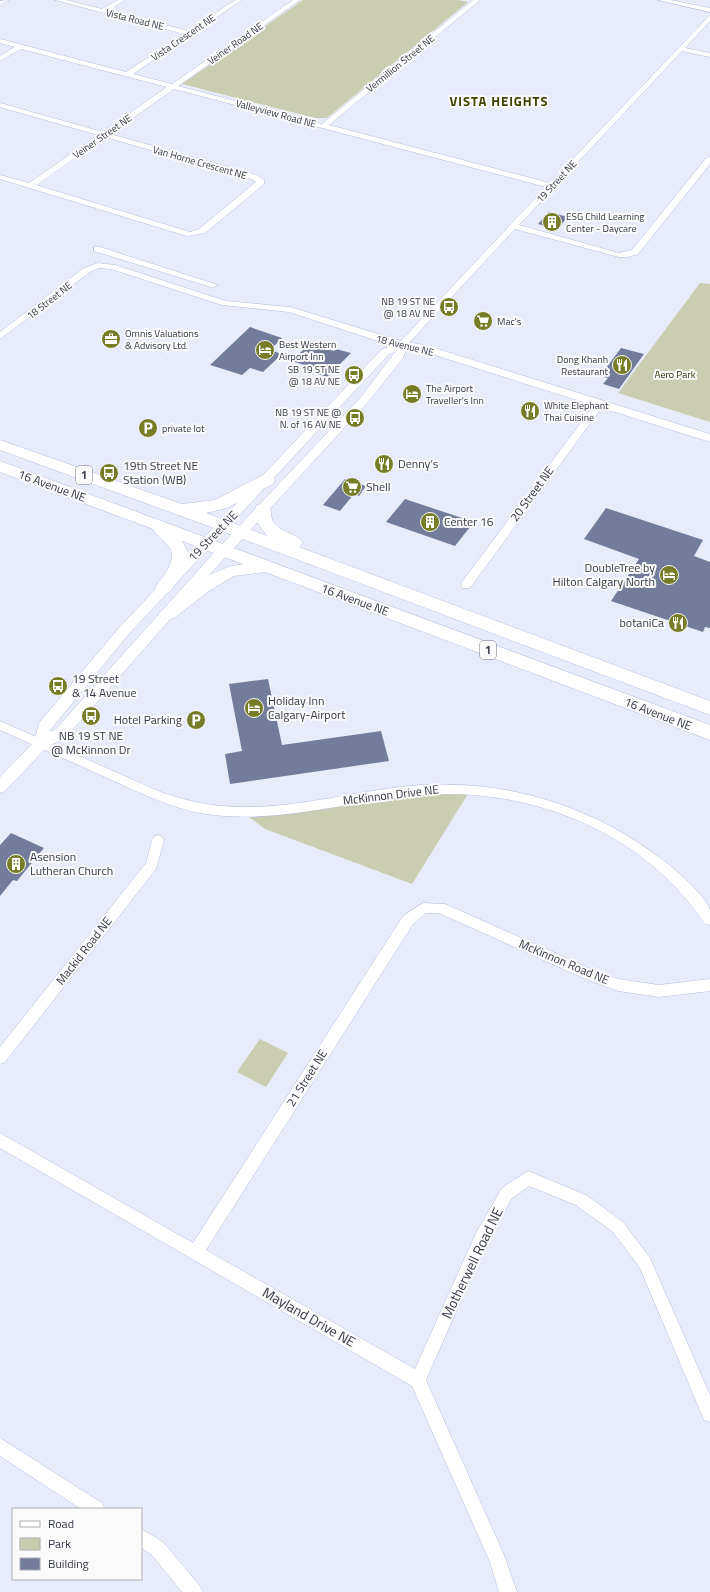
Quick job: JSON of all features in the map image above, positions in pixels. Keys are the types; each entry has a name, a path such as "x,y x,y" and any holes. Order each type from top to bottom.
{"highway":[{"name":"16 Avenue NE","path":"0,445 168,505 710,708"},
{"name":"16 Avenue NE","path":"0,466 710,733"},
{"path":"168,505 201,509 216,507 231,500 249,487 267,480"},
{"path":"263,509 262,517 264,521 274,533 286,540 420,590 436,606"},
{"path":"158,525 180,549 181,557 164,588"},
{"path":"168,614 203,587 230,571 265,566"}],"street":[{"path":"0,3 6,0"},
{"name":"Vista Road NE","path":"58,0 190,33"},
{"path":"104,11 122,0"},
{"name":"Vista Crescent NE","path":"128,74 239,0"},
{"name":"Veiner Road NE","path":"174,86 297,0"},
{"name":"Vermillion Street NE","path":"324,126 477,0"},
{"path":"661,0 710,10"},
{"name":"19 Street NE","path":"41,744 44,727 113,644 164,588 267,480 385,352 403,344 710,17"},
{"name":"Valleyview Road NE","path":"0,41 551,186"},
{"path":"0,59 21,46"},
{"path":"681,49 710,55"},
{"name":"Veiner Street NE","path":"30,186 174,86"},
{"name":"Van Horne Crescent NE","path":"0,105 254,177 261,182 202,231 190,234 0,177"},
{"path":"514,226 619,255 628,256 635,252 710,159"},
{"path":"97,249 214,285"},
{"name":"18 Avenue NE","path":"98,265 112,267 225,302 290,310 384,340 424,348 710,438"},
{"name":"18 Street NE","path":"0,336 87,270 98,265"},
{"name":"19 Street NE","path":"0,787 41,744 61,733 224,550 365,399 399,356 403,344"},
{"name":"20 Street NE","path":"466,585 600,403"},
{"name":"McKinnon Drive NE","path":"0,725 159,796 187,805 227,811 264,812 286,810 402,792 447,788 491,791 527,798 576,813 621,835 672,875 692,894 710,920"},
{"name":"Mackid Road NE","path":"0,1058 152,865 158,840"},
{"name":"McKinnon Road NE","path":"423,908 440,908 586,973 618,985 659,991 690,989 710,985"},
{"name":"21 Street NE","path":"196,1251 408,920 423,908"},
{"name":"Mayland Drive NE","path":"0,1140 196,1251 418,1380"},
{"name":"Motherwell Road NE","path":"418,1380 481,1238 507,1193 528,1178 581,1200 618,1227 645,1263 710,1414"},
{"path":"418,1380 498,1561 508,1592"},
{"path":"0,1446 94,1508"},
{"path":"142,1539 157,1548 194,1592"}],"green space":[{"path":"303,0 459,0 468,2 327,118 315,118 182,84"},
{"name":"Aero Park","path":"700,283 710,284 710,422 618,393"},
{"path":"471,789 412,884 265,829 242,812"},
{"path":"260,1039 288,1053 266,1087 237,1072"}],"building":[{"name":"ESG Child Learning Center - Daycare","path":"549,212 568,217 557,229 538,224"},
{"name":"Best Western Airport Inn","path":"250,327 282,338 270,350 282,354 263,372 250,368 242,375 210,365"},
{"path":"310,343 334,351 336,349 351,353 327,377 307,370 310,367 292,361"},
{"name":"Dong Khanh Restaurant","path":"621,348 644,354 619,389 603,384 608,378 600,376"},
{"path":"345,479 366,486 359,496 354,494 340,511 323,505"},
{"name":"Center 16","path":"405,499 474,522 455,546 386,522"},
{"name":"DoubleTree by Hilton Calgary North","path":"606,508 703,540 694,556 710,562 710,628 705,627 703,632 611,601 639,559 584,539"},
{"name":"Holiday Inn Calgary-Airport","path":"268,679 282,745 381,731 389,761 230,784 225,754 242,751 229,684"},
{"name":"Asension Lutheran Church","path":"11,833 44,848 17,881 13,880 0,896 0,845"}],"place":[{"name":"ESG Child Learning Center - Daycare","path":"552,222"},
{"name":"NB 19 ST NE @ 18 AV NE","path":"449,307"},
{"name":"Mac's","path":"483,321"},
{"name":"Omnis Valuations & Advisory Ltd.","path":"111,339"},
{"name":"Best Western Airport Inn","path":"265,350"},
{"name":"Dong Khanh Restaurant","path":"622,365"},
{"name":"SB 19 ST NE @ 18 AV NE","path":"354,375"},
{"name":"The Airport Traveller's Inn","path":"412,394"},
{"name":"White Elephant Thai Cuisine","path":"530,411"},
{"name":"NB 19 ST NE @ N. of 16 AV NE","path":"355,418"},
{"name":"private lot","path":"148,428"},
{"name":"Denny's","path":"384,464"},
{"name":"19th Street NE Station (WB)","path":"109,473"},
{"name":"Shell","path":"352,487"},
{"name":"Center 16","path":"430,522"},
{"name":"DoubleTree by Hilton Calgary North","path":"669,575"},
{"name":"botaniCa","path":"678,623"},
{"name":"19 Street & 14 Avenue","path":"58,686"},
{"name":"Holiday Inn Calgary-Airport","path":"254,708"},
{"name":"NB 19 ST NE @ McKinnon Dr","path":"91,716"},
{"name":"Hotel Parking","path":"196,720"},
{"name":"Asension Lutheran Church","path":"16,864"}],"district":[{"name":"VISTA HEIGHTS","path":"499,101"}]}
